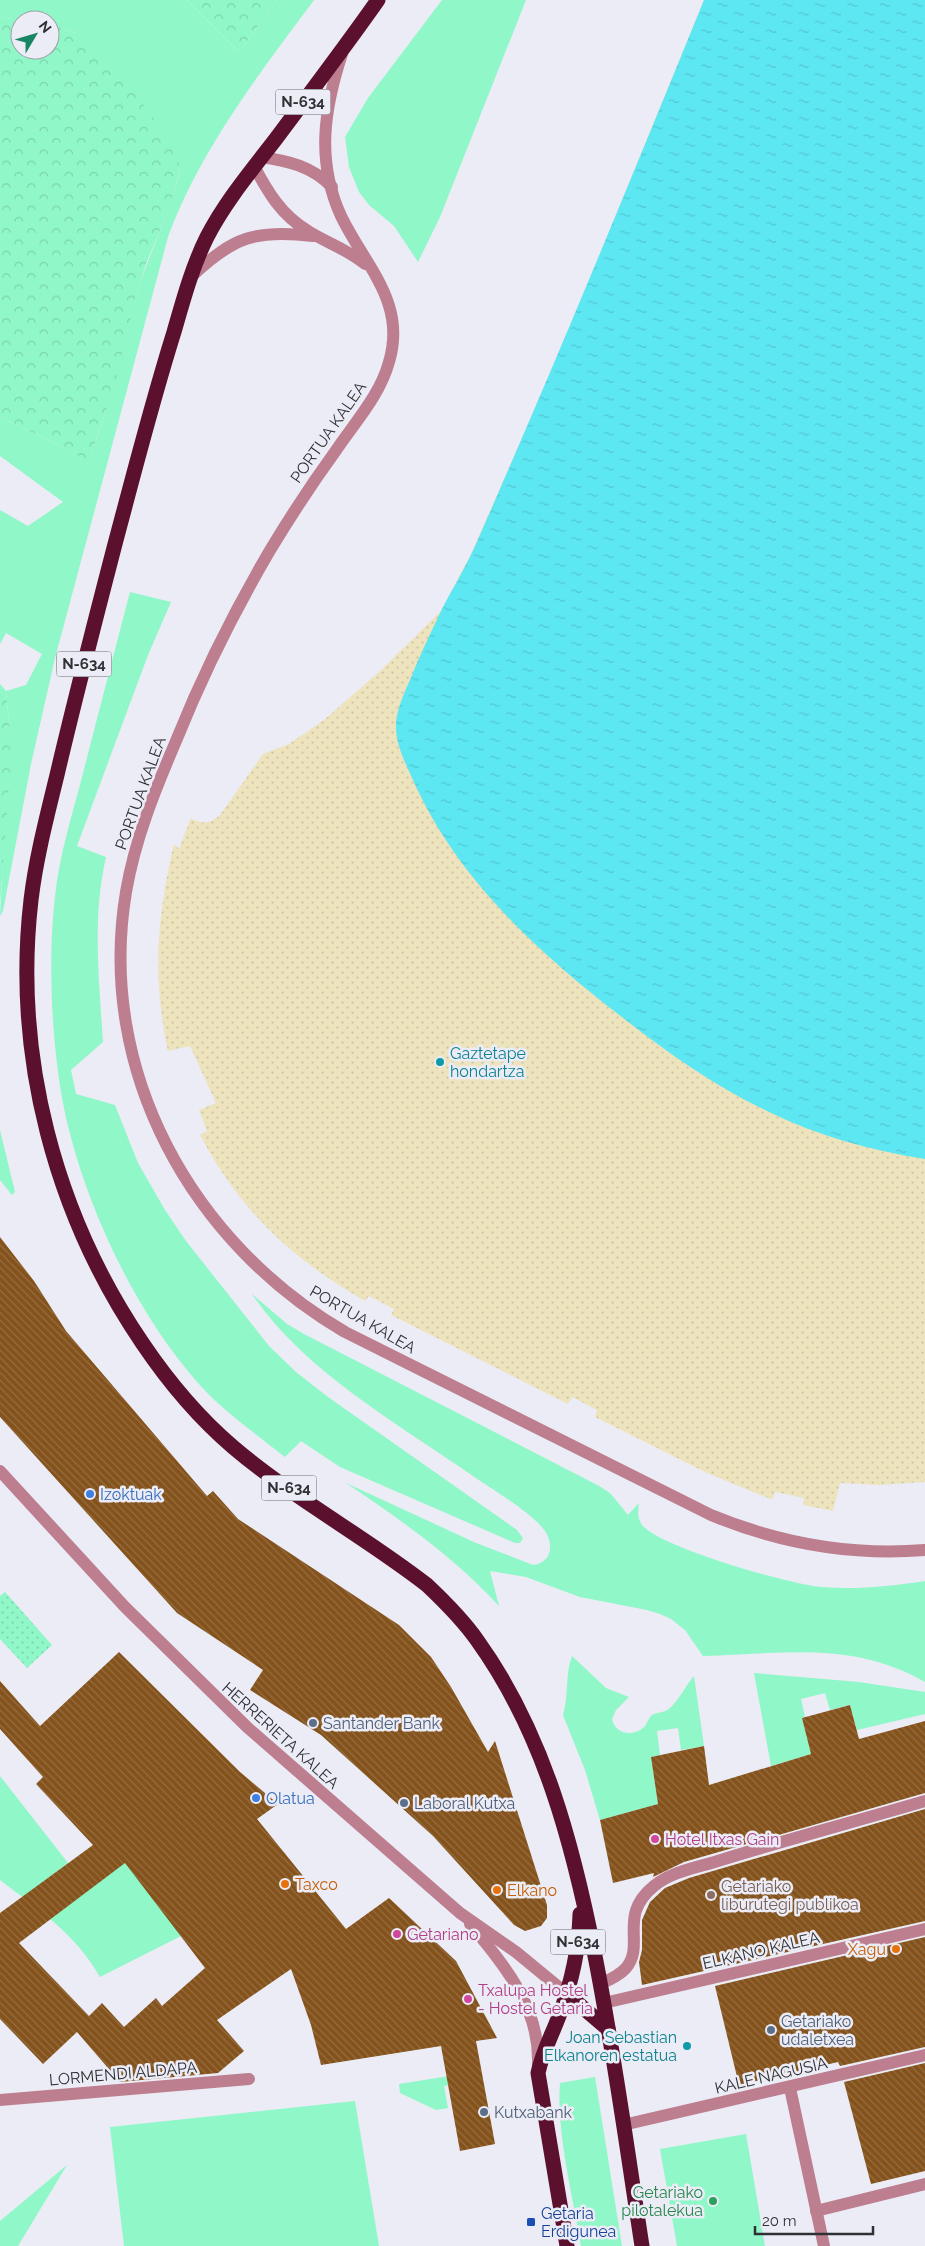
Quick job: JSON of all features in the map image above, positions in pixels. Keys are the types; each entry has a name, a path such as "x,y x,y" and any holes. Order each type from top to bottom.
{"highway":[{"name":"N-634","path":"378,0 216,220 204,244 192,276 150,411 74,703 34,875 28,942 28,993 32,1047 45,1128 63,1189 97,1265 139,1338 180,1392 222,1437 246,1458 427,1585 452,1610 478,1641 500,1675 530,1733 558,1806 581,1888 604,2003 642,2246"},
{"name":"N-634","path":"567,2246 538,2074 543,2054 574,1973 579,1936 581,1888"},
{"path":"567,1994 608,2029"}],"street":[{"name":"PORTUA KALEA","path":"345,47 331,87 326,122 326,161 341,215 386,294 393,323 392,352 383,380 293,514 235,614 208,666 147,812 134,856 123,914 120,961 121,980 126,1018 138,1070 164,1142 195,1194 234,1244 277,1285 308,1308 363,1342 711,1515 745,1529 787,1541 819,1546 873,1551 925,1550"},
{"path":"332,187 319,175 302,166 258,161 270,194 284,213 318,236 350,252 375,276"},
{"path":"192,276 229,246 248,238 278,233 318,236"},
{"name":"HERRERIETA KALEA","path":"0,1471 125,1607 208,1690 293,1769 460,1913 522,1956 567,1994"},
{"path":"600,1984 626,1968 632,1950 634,1919 638,1903 654,1886 667,1878 786,1840 925,1801"},
{"path":"460,1913 520,1989 534,2026 539,2054 538,2074"},
{"name":"ELKANO KALEA","path":"604,2003 925,1929"},
{"name":"KALE NAGUSIA","path":"623,2125 790,2088 925,2055"},
{"name":"LORMENDI ALDAPA","path":"0,2100 249,2079"},
{"path":"790,2088 824,2246"},
{"path":"816,2211 925,2184"}],"green space":[{"path":"0,0 187,0 239,52 277,0 314,0 272,56 214,143 181,205 168,237 55,658 31,764 3,911 0,916 10,733 6,691 26,685 42,654 6,633 0,644 0,510 28,526 63,502 0,456 0,417 89,461 108,401 140,284 176,187 180,170 75,33 60,28 60,10 10,10 10,18 0,17"},
{"path":"187,0 277,0 239,52"},
{"path":"442,0 526,0 440,217 418,262 394,226 369,205 359,192 349,167 345,137 368,98"},
{"path":"0,17 10,18 10,60 60,60 60,28 75,33 99,50 124,77 177,152 180,170 170,206 146,264 135,300 116,380 89,462 61,446 0,417"},
{"path":"130,592 171,602 148,655 77,846 106,857 99,903 98,926 98,972 103,1042 71,1070 76,1094 115,1105 138,1163 165,1210 186,1241 269,1346 296,1372 328,1397 517,1530 523,1538 520,1543 515,1543 340,1467 301,1441 285,1457 240,1422 198,1383 156,1327 119,1264 90,1197 78,1163 63,1104 55,1045 51,953 57,882 63,851"},
{"path":"0,684 6,691 10,733 10,773 0,904"},
{"path":"0,1130 15,1192 12,1195 0,1180"},
{"path":"252,1294 287,1324 304,1334 601,1487 611,1494 628,1515 639,1503 638,1512 642,1525 653,1534 673,1544 727,1564 806,1585 861,1588 925,1581 925,1682 898,1669 871,1660 844,1655 789,1652 703,1656 685,1630 671,1619 660,1614 580,1597 526,1577 490,1571 499,1606 445,1555 407,1525 346,1483 476,1543 533,1565 544,1561 550,1552 550,1542 545,1531 531,1516 383,1415 325,1371 273,1322"},
{"path":"5,1592 52,1645 27,1668 0,1639 0,1596"},
{"path":"572,1656 606,1688 629,1697 616,1710 612,1719 620,1731 629,1733 639,1731 652,1715 668,1710 677,1701 694,1676 704,1746 681,1750 678,1728 657,1731 660,1755 651,1757 658,1804 600,1820 585,1770 563,1715 568,1670"},
{"path":"754,1673 859,1682 925,1692 925,1714 857,1730 850,1705 830,1710 825,1693 801,1699 805,1717 802,1718 811,1754 771,1766"},
{"path":"0,1776 68,1863 40,1884 145,1848 181,1936 100,1977 90,1961 68,1935 42,1912 0,1880"},
{"path":"481,2071 483,2079 444,2086 448,2108 436,2110 400,2093 399,2084"},
{"path":"595,2077 622,2246 581,2246 566,2164 560,2122 560,2083"},
{"path":"355,2101 379,2246 124,2246 110,2127"},
{"name":"Getariako pilotalekua","path":"746,2134 765,2246 677,2246 660,2149"},
{"path":"67,2165 18,2246 0,2246 0,2221"}],"sand":[{"path":"704,0 925,301 925,1482 879,1485 840,1483 833,1511 803,1505 804,1498 775,1492 773,1499 765,1497 705,1472 595,1417 597,1410 572,1397 568,1404 391,1315 394,1309 369,1296 365,1301 314,1268 270,1231 251,1210 216,1162 200,1135 207,1131 199,1110 216,1103 190,1046 168,1051 160,998 158,972 160,922 168,871 174,844 179,849 191,818 199,822 206,822 220,815 263,754 289,744 324,720 380,671 441,611 471,554 556,361"}],"water":[{"path":"704,0 925,0 925,1159 884,1151 824,1135 748,1102 694,1070 595,996 534,943 505,914 453,851 431,816 413,780 401,753 397,738 396,723 405,690 441,611 472,553 592,273"}],"building":[{"path":"0,1237 34,1281 66,1331 207,1496 213,1491 238,1519 399,1625 431,1657 451,1687 488,1752 495,1741 547,1905 547,1918 541,1926 525,1931 514,1925 433,1836 321,1735 250,1690 263,1670 177,1613 0,1417"},
{"path":"119,1652 240,1772 278,1804 257,1819 346,1929 389,1898 456,1961 497,2038 476,2041 495,2144 460,2151 441,2046 321,2065 311,2025 291,1969 217,2020 244,2051 218,2073 120,2082 77,2032 43,2064 0,2019 0,1913 93,1845 36,1784 43,1777 0,1729 0,1681 40,1726","holes":["125,1863 205,1968 162,2006 156,1998 124,2027 102,2003 89,2016 19,1943"]},
{"path":"850,1705 859,1739 925,1721 925,1793 684,1862 653,1877 654,1873 613,1883 600,1820 658,1804 651,1757 704,1746 709,1785 811,1754 802,1718"},
{"path":"925,1809 925,1921 642,1985 639,1962 642,1950 642,1920 650,1902 665,1888 689,1878"},
{"path":"925,1937 925,2047 840,2066 838,2062 739,2085 715,1986"},
{"path":"925,2063 925,2171 871,2184 844,2082"}],"place":[{"name":"Gaztetape hondartza","path":"440,1062"},
{"name":"Izoktuak","path":"90,1494"},
{"name":"Santander Bank","path":"313,1723"},
{"name":"Olatua","path":"256,1798"},
{"name":"Laboral Kutxa","path":"404,1803"},
{"name":"Hotel Itxas Gain","path":"655,1839"},
{"name":"Taxco","path":"285,1884"},
{"name":"Elkano","path":"497,1890"},
{"name":"Getariako liburutegi publikoa","path":"711,1895"},
{"name":"Getariano","path":"397,1934"},
{"name":"Xagu","path":"896,1949"},
{"name":"Txalupa Hostel - Hostel Getaria","path":"468,1999"},
{"name":"Getariako udaletxea","path":"771,2030"},
{"name":"Joan Sebastian Elkanoren estatua","path":"687,2046"},
{"name":"Kutxabank","path":"484,2112"},
{"name":"Getariako pilotalekua","path":"713,2201"},
{"name":"Getaria Erdigunea","path":"531,2222"}]}
